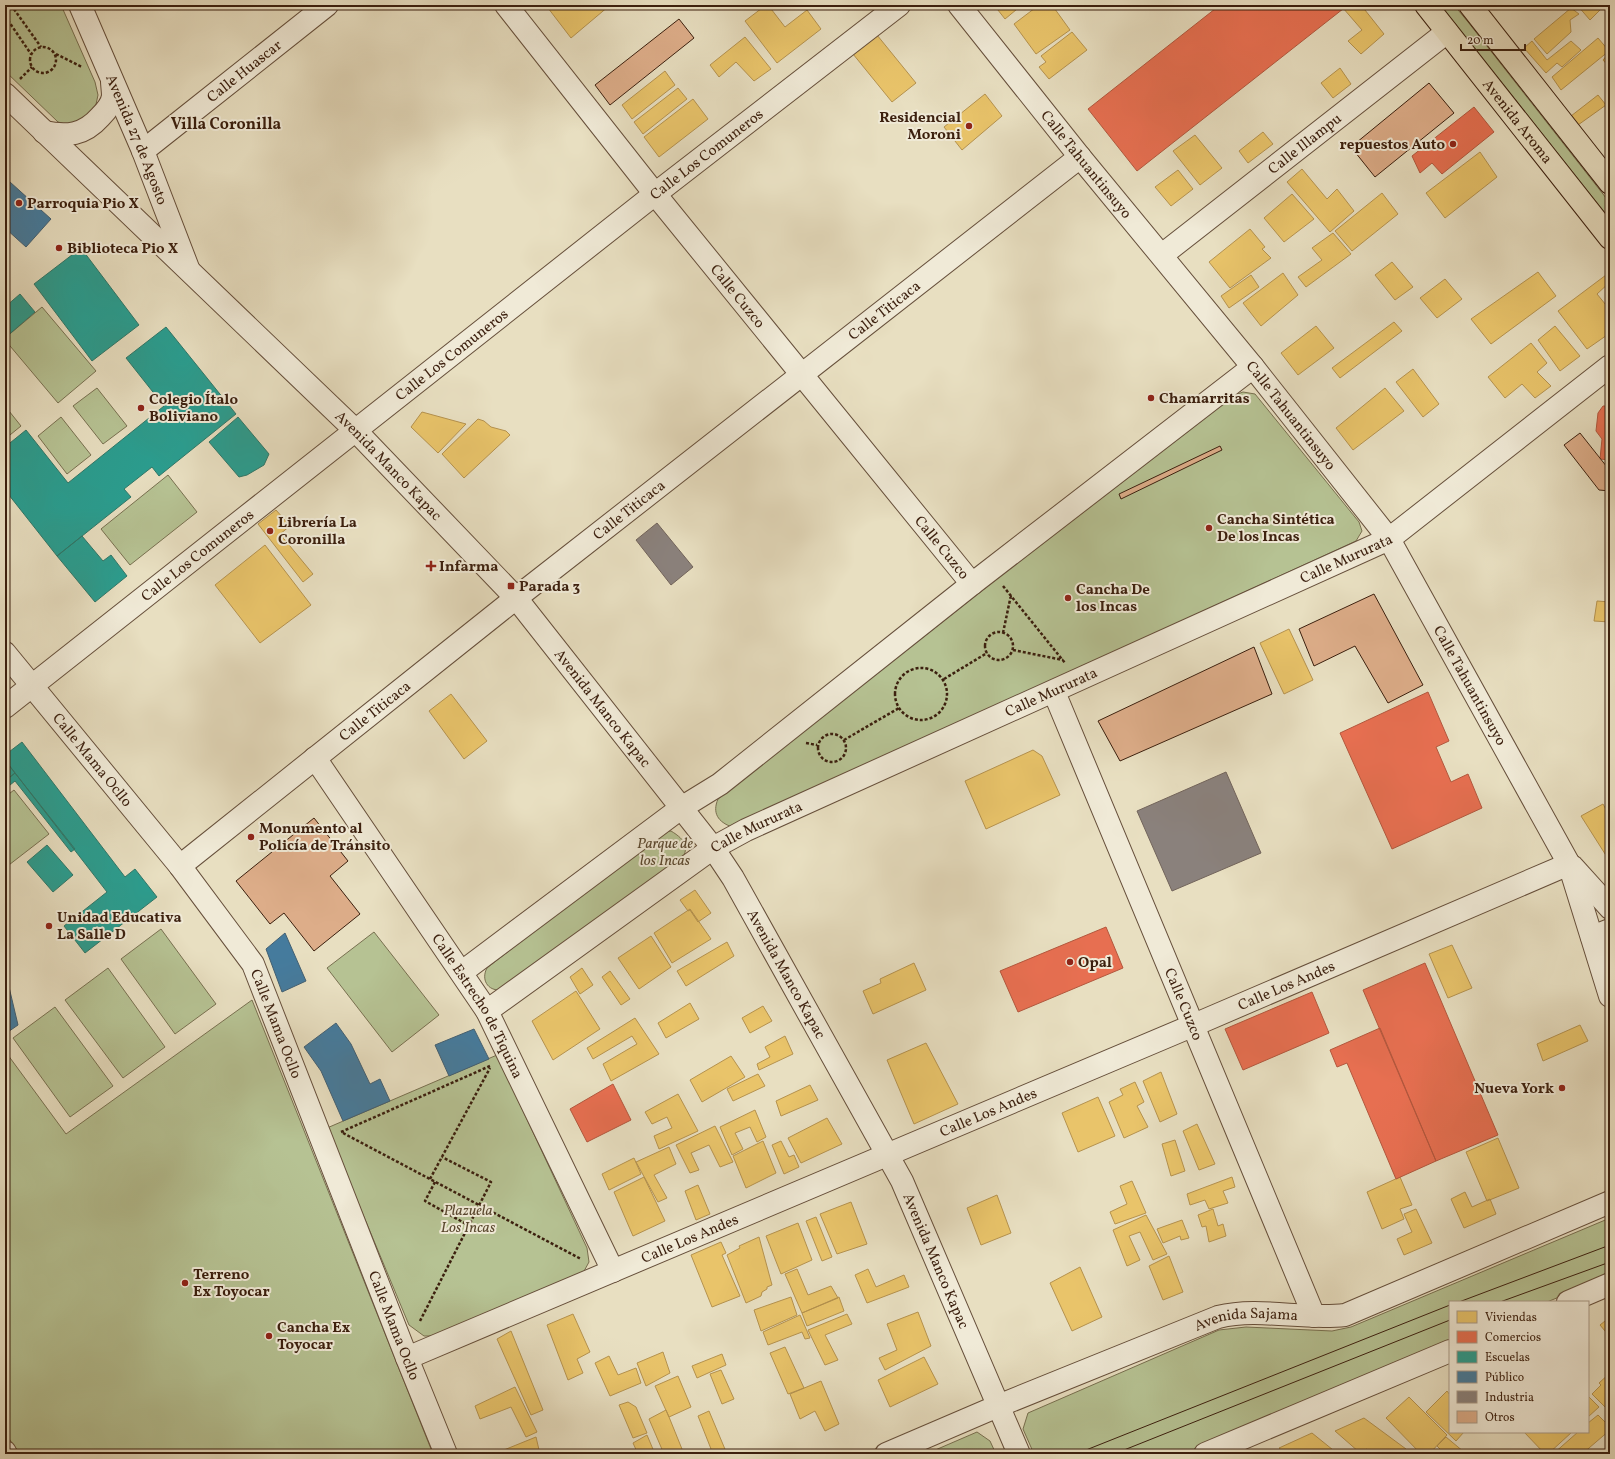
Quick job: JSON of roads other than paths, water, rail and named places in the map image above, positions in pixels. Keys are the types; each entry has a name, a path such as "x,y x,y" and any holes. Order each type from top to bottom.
{"main road":[{"name":"Avenida Aroma","path":"1426,5 1610,238"},
{"path":"1470,5 1610,183"}],"street":[{"name":"Avenida 27 de Agosto","path":"80,5 143,151 191,274"},
{"name":"Calle Huascar","path":"143,151 327,5"},
{"name":"Calle Cuzco","path":"506,5 655,194 972,584"},
{"name":"Calle Los Comuneros","path":"5,707 655,194 899,5"},
{"name":"Calle Tahuantinsuyo","path":"959,5 1080,157 1253,367 1388,539 1569,864 1601,934 1610,996"},
{"name":"Calle Illampu","path":"1162,255 1447,32"},
{"path":"44,132 61,136 79,134 93,126 106,112 113,97 112,80"},
{"name":"Avenida Manco Kapac","path":"12,87 44,132 355,430 516,598 713,848 733,878 902,1180 1019,1454"},
{"name":"Calle Titicaca","path":"180,866 516,598 1080,157"},
{"name":"Calle Mururata","path":"487,1011 713,848 746,830 1054,692 1388,539 1610,366"},
{"path":"462,972 681,808 720,784 972,584 1253,367"},
{"name":"Calle Mama Ocllo","path":"5,653 33,685 180,866 253,964 406,1358 446,1454"},
{"name":"Calle Cuzco","path":"1054,692 1314,1316"},
{"name":"Calle Estrecho de Tiquina","path":"315,758 462,972 487,1011 613,1271"},
{"name":"Calle Tahuantinsuyo","path":"1569,864 1610,908"},
{"name":"Calle Los Andes","path":"406,1358 888,1155 1569,864"},
{"name":"Avenida Sajama","path":"886,1454 998,1406 1218,1317 1248,1312 1314,1316 1345,1315 1610,1202"},
{"path":"1570,1301 1610,1284"},
{"path":"1205,1454 1449,1351"}],"tram line":[{"path":"1462,1301 1610,1245"},
{"path":"1503,1301 1610,1262"},
{"path":"1076,1454 1449,1305"},
{"path":"1114,1454 1449,1320"}],"place":[{"name":"Residencial Moroni","path":"969,126"},
{"name":"repuestos Auto","path":"1453,144"},
{"name":"Parroquia Pio X","path":"19,203"},
{"name":"Biblioteca Pio X","path":"59,248"},
{"name":"Chamarritas","path":"1151,398"},
{"name":"Colegio Ítalo Boliviano","path":"141,408"},
{"name":"Cancha Sintética De los Incas","path":"1209,528"},
{"name":"Librería La Coronilla","path":"270,531"},
{"name":"Infarma","path":"431,566"},
{"name":"Parada 3","path":"511,586"},
{"name":"Cancha De los Incas","path":"1068,598"},
{"name":"Monumento al Policía de Tránsito","path":"251,837"},
{"name":"Unidad Educativa La Salle D","path":"49,926"},
{"name":"Opal","path":"1070,962"},
{"name":"Nueva York","path":"1562,1088"},
{"name":"Terreno Ex Toyocar","path":"185,1283"},
{"name":"Cancha Ex Toyocar","path":"269,1336"}],"district":[{"name":"Villa Coronilla","path":"226,123"}],"park label":[{"name":"Parque de los Incas","path":"665,852"},
{"name":"Plazuela Los Incas","path":"468,1218"}]}
